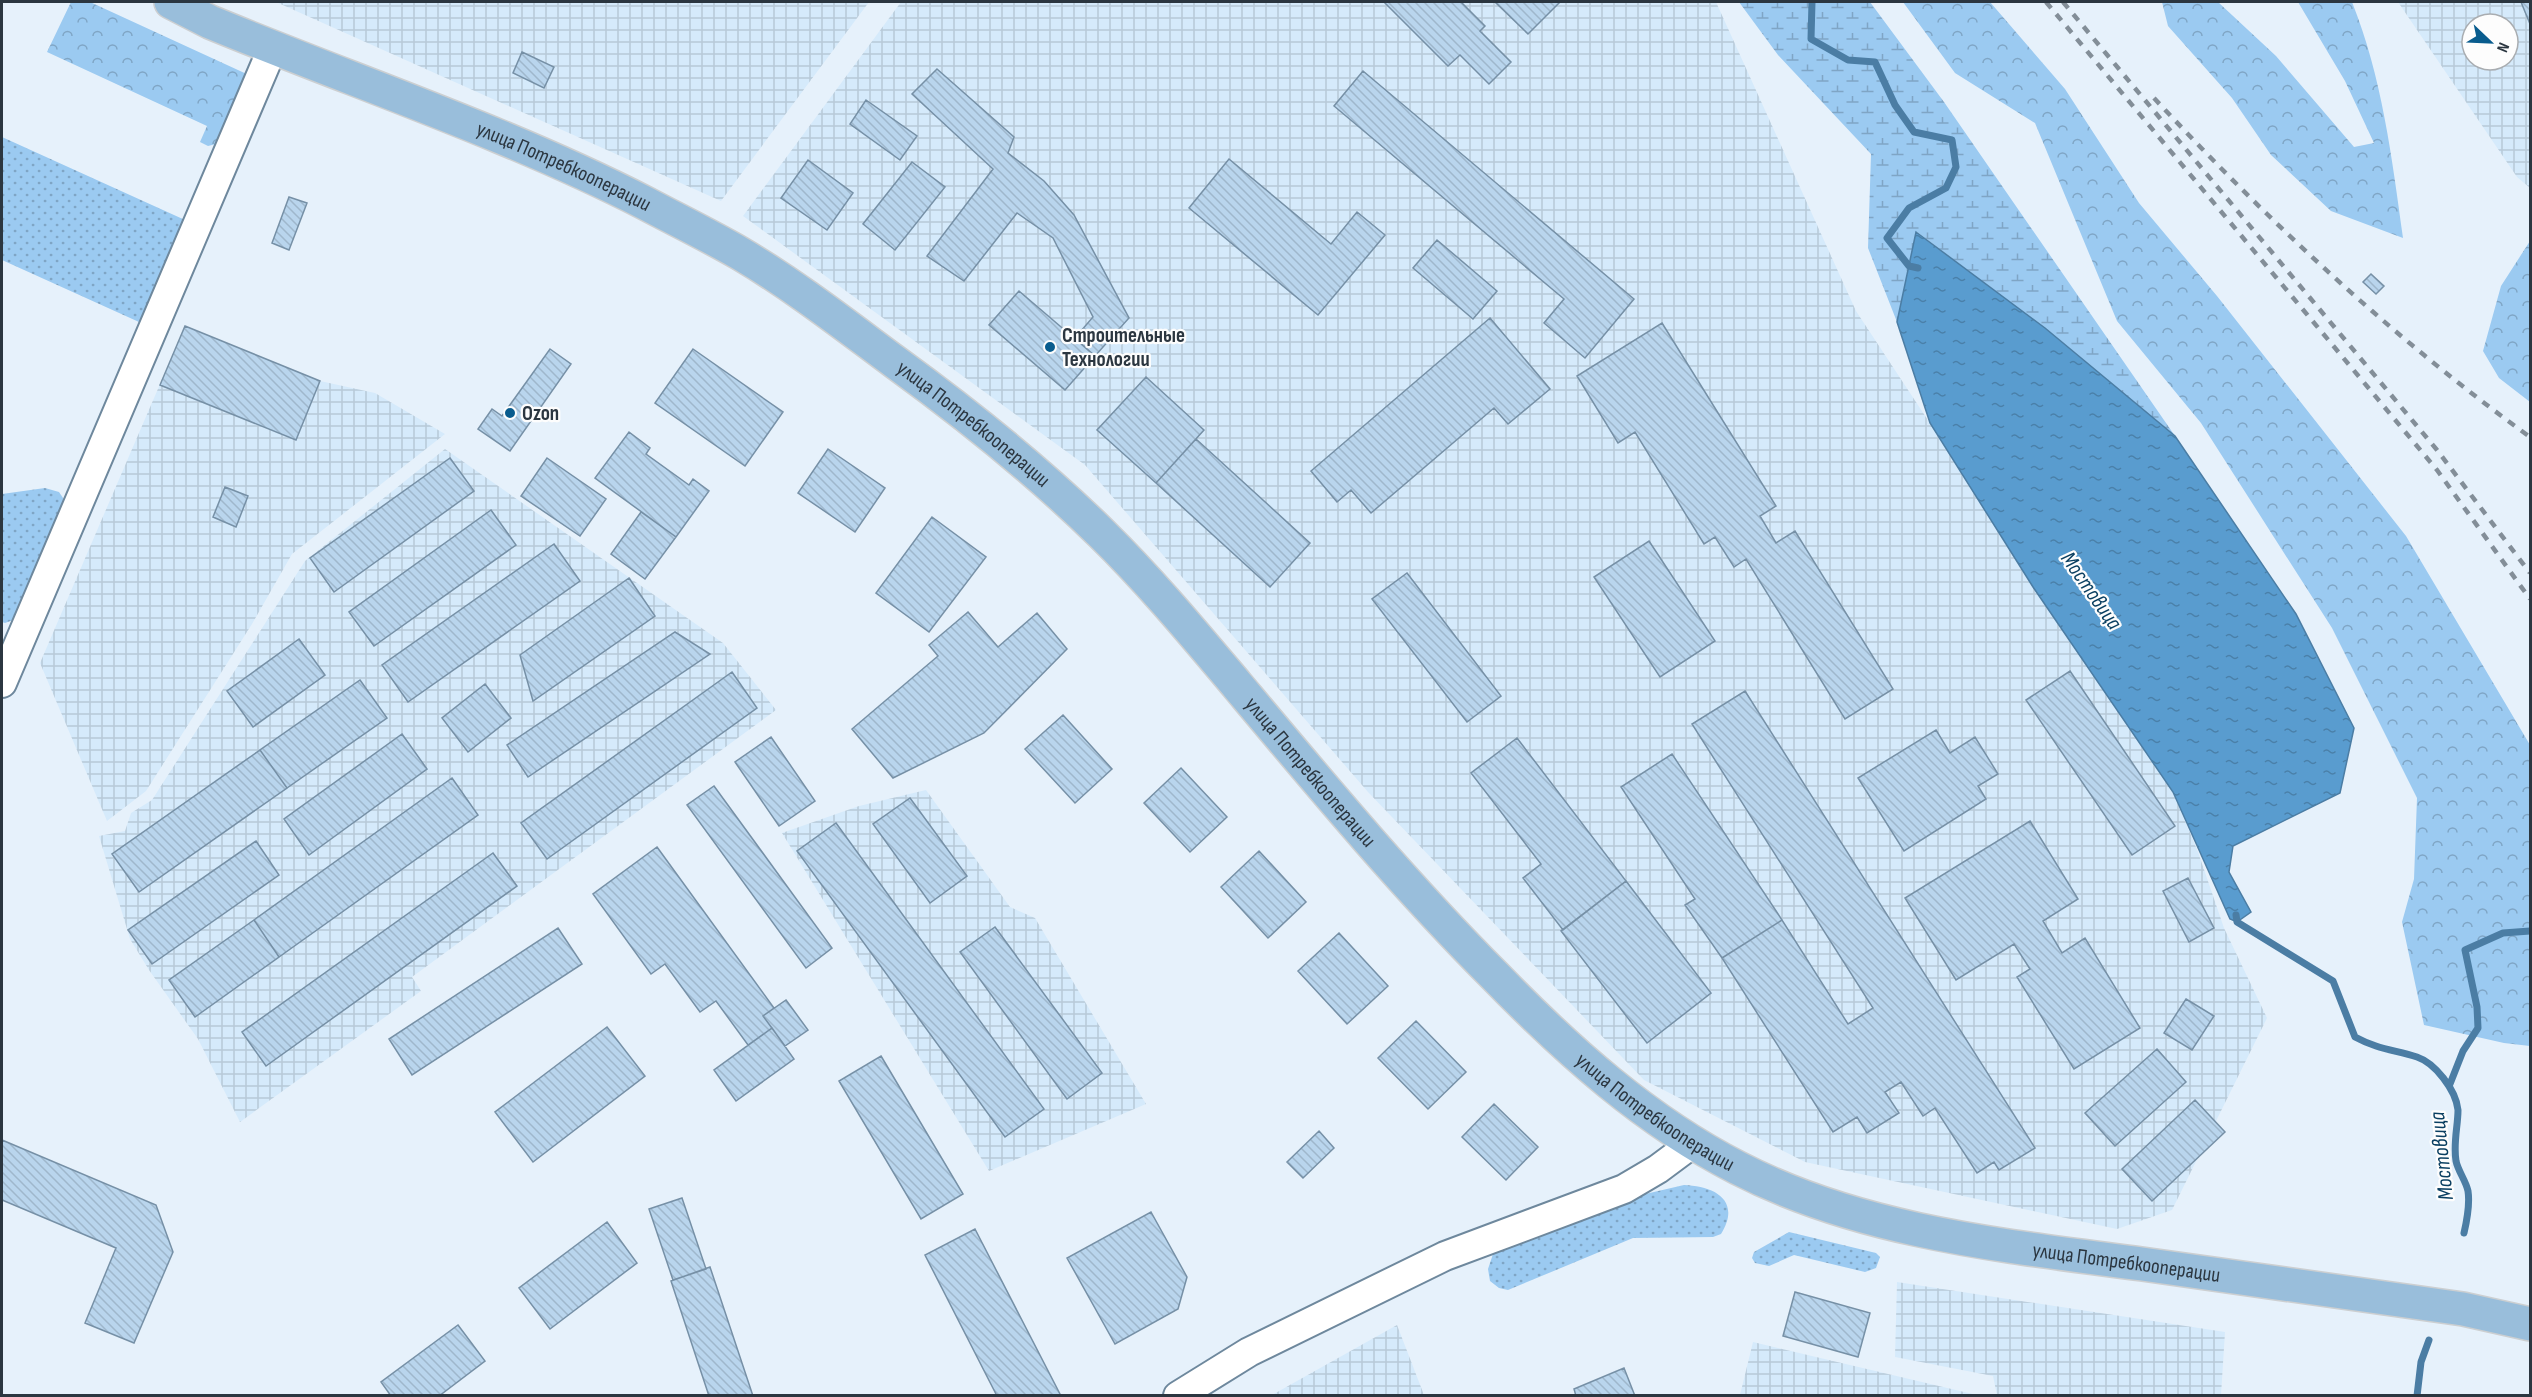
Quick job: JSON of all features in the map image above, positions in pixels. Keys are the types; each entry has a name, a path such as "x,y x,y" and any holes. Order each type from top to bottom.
{"main road":[{"name":"улица Потребкооперации","path":"171,2 210,22 520,146 638,200 714,239 813,301 982,427 1032,468 1105,537 1213,656 1425,903 1529,1011 1576,1055 1627,1097 1692,1143 1744,1171 1806,1198 1900,1226 2050,1252 2463,1309 2530,1324"}],"street":[{"path":"2,682 273,47"},
{"path":"1178,1395 1249,1352 1444,1256 1624,1189 1658,1169 1692,1143"}],"shaded area":[{"path":"276,2 869,2 721,201"},
{"path":"901,2 1716,2 1856,311 2173,792 2198,852 2224,928 2267,1018 2172,1210 2117,1229 1805,1162 1644,1080 1368,792 1085,465 743,216"},
{"path":"2398,2 2530,2 2530,188 2517,177"},
{"path":"185,326 320,381 375,393 445,434 292,554 252,624 146,791 107,821 40,663"},
{"path":"445,449 723,643 776,710 412,977 421,991 240,1122 198,1039 130,939 99,836 125,831 131,813 152,800 305,561"},
{"path":"926,790 1010,907 1035,918 1146,1104 989,1171 782,833 859,806"},
{"path":"1897,1282 2225,1332 2221,1395 1997,1395 1993,1376 1895,1357"},
{"path":"1397,1325 1424,1395 1272,1395"},
{"path":"1753,1342 1977,1395 1740,1395"}],"green space":[{"path":"71,2 90,2 251,76 220,143 208,146 200,142 207,126 47,52"},
{"path":"1739,2 1870,2 1944,102 2175,436 2045,328 1917,232 1897,322 1868,248 1871,154 1778,55"},
{"path":"1903,2 1990,2 2065,89 2139,203 2217,296 2406,536 2530,745 2530,1046 2504,1043 2424,1025 2402,922 2414,879 2417,798 2332,628 2201,423 2117,321 2035,123 1955,73"},
{"path":"2162,2 2218,2 2276,56 2354,147 2374,143 2345,81 2298,2 2352,2 2371,59 2385,118 2403,238 2331,211 2271,155 2232,98 2168,26"},
{"path":"2,137 185,220 139,322 2,260"},
{"path":"2530,241 2530,402 2499,378 2483,351 2501,286"},
{"path":"45,488 59,492 67,504 16,619 5,623 2,622 2,494"},
{"path":"1684,1185 1705,1188 1722,1197 1728,1212 1727,1222 1721,1234 1713,1237 1633,1238 1508,1290 1499,1288 1490,1281 1488,1269 1494,1251 1641,1195"},
{"path":"1789,1232 1876,1253 1880,1257 1876,1268 1865,1272 1794,1255 1769,1266 1755,1263 1752,1258 1754,1252"}],"water":[{"path":"1916,232 2045,328 2175,436 2296,614 2354,728 2340,793 2233,846 2229,872 2251,912 2237,922 2230,919 2173,792 2033,587 1930,423 1897,322"}],"building":[{"path":"1384,2 1461,2 1485,26 1480,31 1511,62 1489,84 1460,55 1448,66"},
{"path":"1495,2 1560,2 1528,34"},
{"path":"2521,2 2530,2 2530,24"},
{"path":"522,52 554,67 544,88 513,73"},
{"path":"937,69 1014,137 1008,153 1044,181 1074,215 1129,318 1095,356 1075,338 1093,317 1053,238 1017,213 964,281 927,256 993,169 912,94"},
{"path":"1363,71 1634,299 1585,358 1544,323 1564,299 1334,106"},
{"path":"866,100 917,136 900,160 850,124"},
{"path":"1229,159 1331,244 1357,212 1385,235 1318,315 1189,208"},
{"path":"808,160 853,193 827,230 781,198"},
{"path":"912,162 945,187 895,250 863,224"},
{"path":"289,197 307,203 289,250 272,243"},
{"path":"1437,240 1497,291 1473,319 1413,268"},
{"path":"2371,274 2384,286 2376,294 2363,282"},
{"name":"Строительные Технологии","path":"1019,291 1095,356 1065,390 989,325"},
{"path":"1490,318 1550,389 1508,424 1494,408 1371,513 1351,490 1337,502 1311,471"},
{"path":"1662,323 1776,506 1760,516 1776,543 1795,531 1893,689 1845,719 1746,559 1734,567 1715,537 1704,544 1635,432 1618,443 1577,376"},
{"path":"185,326 320,381 296,440 160,385"},
{"path":"550,349 571,364 510,451 478,429 492,409 502,416"},
{"path":"693,349 783,412 745,466 655,403"},
{"path":"1146,377 1204,430 1156,483 1097,430"},
{"path":"629,432 650,448 646,454 689,485 693,479 709,491 676,537 595,478"},
{"path":"1196,439 1310,543 1270,587 1156,483"},
{"path":"828,449 885,488 855,532 798,493"},
{"path":"450,458 474,491 334,592 310,558"},
{"path":"547,458 606,499 580,536 521,496"},
{"path":"225,487 248,496 236,527 213,517"},
{"path":"491,510 516,545 374,646 349,612"},
{"path":"641,512 676,537 645,579 611,554"},
{"path":"932,517 986,557 929,632 876,593"},
{"path":"1649,541 1715,641 1660,677 1594,577"},
{"path":"554,544 580,581 408,702 382,665"},
{"path":"1407,573 1501,696 1467,722 1372,599"},
{"path":"629,578 655,616 533,701 520,655"},
{"path":"968,612 998,647 1037,613 1067,649 984,733 893,778 852,729 938,656 929,645"},
{"path":"675,632 710,654 528,777 507,745"},
{"path":"299,639 325,675 253,727 227,691"},
{"path":"2070,671 2175,826 2132,855 2026,700"},
{"path":"732,672 757,708 547,859 521,823"},
{"path":"360,680 387,718 287,788 260,750"},
{"path":"485,684 511,718 468,752 442,718"},
{"path":"1745,691 2035,1148 1999,1170 1994,1162 1977,1173 1935,1108 1923,1116 1901,1082 1885,1092 1899,1113 1867,1133 1857,1117 1833,1132 1722,958 1782,920 1848,1024 1873,1008 1692,724"},
{"path":"1063,715 1112,769 1075,803 1025,749"},
{"path":"1936,730 1950,753 1975,737 1998,774 1978,786 1986,799 1904,851 1858,778"},
{"path":"402,734 427,769 309,855 284,819"},
{"path":"771,737 815,801 779,826 735,762"},
{"path":"1517,738 1626,881 1563,930 1523,878 1541,864 1471,773"},
{"path":"260,750 287,788 139,892 112,854"},
{"path":"1672,754 1782,920 1722,958 1685,905 1695,899 1621,787"},
{"path":"1181,768 1227,817 1190,852 1144,803"},
{"path":"452,778 478,815 279,957 254,920"},
{"path":"714,786 832,948 806,968 687,805"},
{"path":"910,798 967,876 930,903 873,824"},
{"path":"2030,821 2078,899 2043,921 2062,953 2085,938 2140,1028 2074,1069 2017,977 2030,969 2014,944 1956,980 1905,898"},
{"path":"836,823 1044,1109 1005,1137 797,851"},
{"path":"256,841 279,875 152,964 128,930"},
{"path":"657,847 774,1008 763,1016 772,1028 748,1045 716,1001 700,1012 665,964 651,974 593,894"},
{"path":"1259,851 1306,902 1268,938 1221,887"},
{"path":"493,853 517,886 266,1066 242,1032"},
{"path":"2188,878 2214,928 2189,942 2163,891"},
{"path":"1626,881 1711,993 1647,1043 1561,931"},
{"path":"254,920 279,957 195,1017 169,980"},
{"path":"995,927 1102,1073 1067,1099 960,952"},
{"path":"558,928 582,964 412,1075 389,1039"},
{"path":"1339,933 1388,986 1347,1024 1298,971"},
{"path":"2186,999 2214,1016 2192,1050 2164,1033"},
{"path":"786,1000 808,1030 785,1046 763,1016"},
{"path":"1416,1021 1466,1072 1428,1109 1378,1058"},
{"path":"607,1027 645,1076 533,1162 495,1112"},
{"path":"772,1028 794,1059 736,1101 714,1070"},
{"path":"2157,1049 2186,1082 2115,1146 2085,1113"},
{"path":"881,1056 963,1194 921,1219 839,1081"},
{"path":"2195,1100 2225,1132 2152,1201 2122,1169"},
{"path":"1494,1104 1538,1147 1506,1180 1462,1137"},
{"path":"1319,1131 1334,1148 1303,1178 1287,1162"},
{"path":"2,1140 156,1205 173,1252 134,1343 85,1323 116,1248 2,1200"},
{"path":"682,1198 706,1269 673,1280 649,1209"},
{"path":"1151,1212 1187,1277 1178,1309 1115,1344 1067,1258"},
{"path":"607,1222 637,1263 550,1329 519,1288"},
{"path":"975,1229 1061,1396 997,1396 925,1255"},
{"path":"710,1267 753,1396 709,1396 671,1281"},
{"path":"1795,1292 1870,1313 1858,1357 1783,1336"},
{"path":"458,1325 485,1361 439,1396 391,1396 381,1382"},
{"path":"1624,1368 1635,1396 1576,1396 1574,1389"}],"waterway":[{"name":"Мостовица","path":"1812,2 1811,39 1848,60 1875,62 1895,105 1914,132 1952,140 1956,167 1946,188 1909,208 1887,238 1909,266 1918,268"},
{"name":"Мостовица","path":"2236,915 2237,922 2333,981 2355,1037 2424,1060 2449,1086 2458,1110 2456,1161 2469,1196 2464,1233"},
{"path":"2450,1084 2463,1051 2478,1028 2477,1007 2465,950 2503,933 2530,931"},
{"name":"Мостовица","path":"2417,1396 2421,1362 2429,1340"}],"railway":[{"path":"2046,2 2437,470 2530,599"},
{"path":"2063,2 2437,450 2530,573"},
{"path":"2154,98 2287,234 2334,277 2430,360 2530,437"}],"place":[{"name":"Строительные Технологии","path":"1050,347"},
{"name":"Ozon","path":"510,413"}]}
